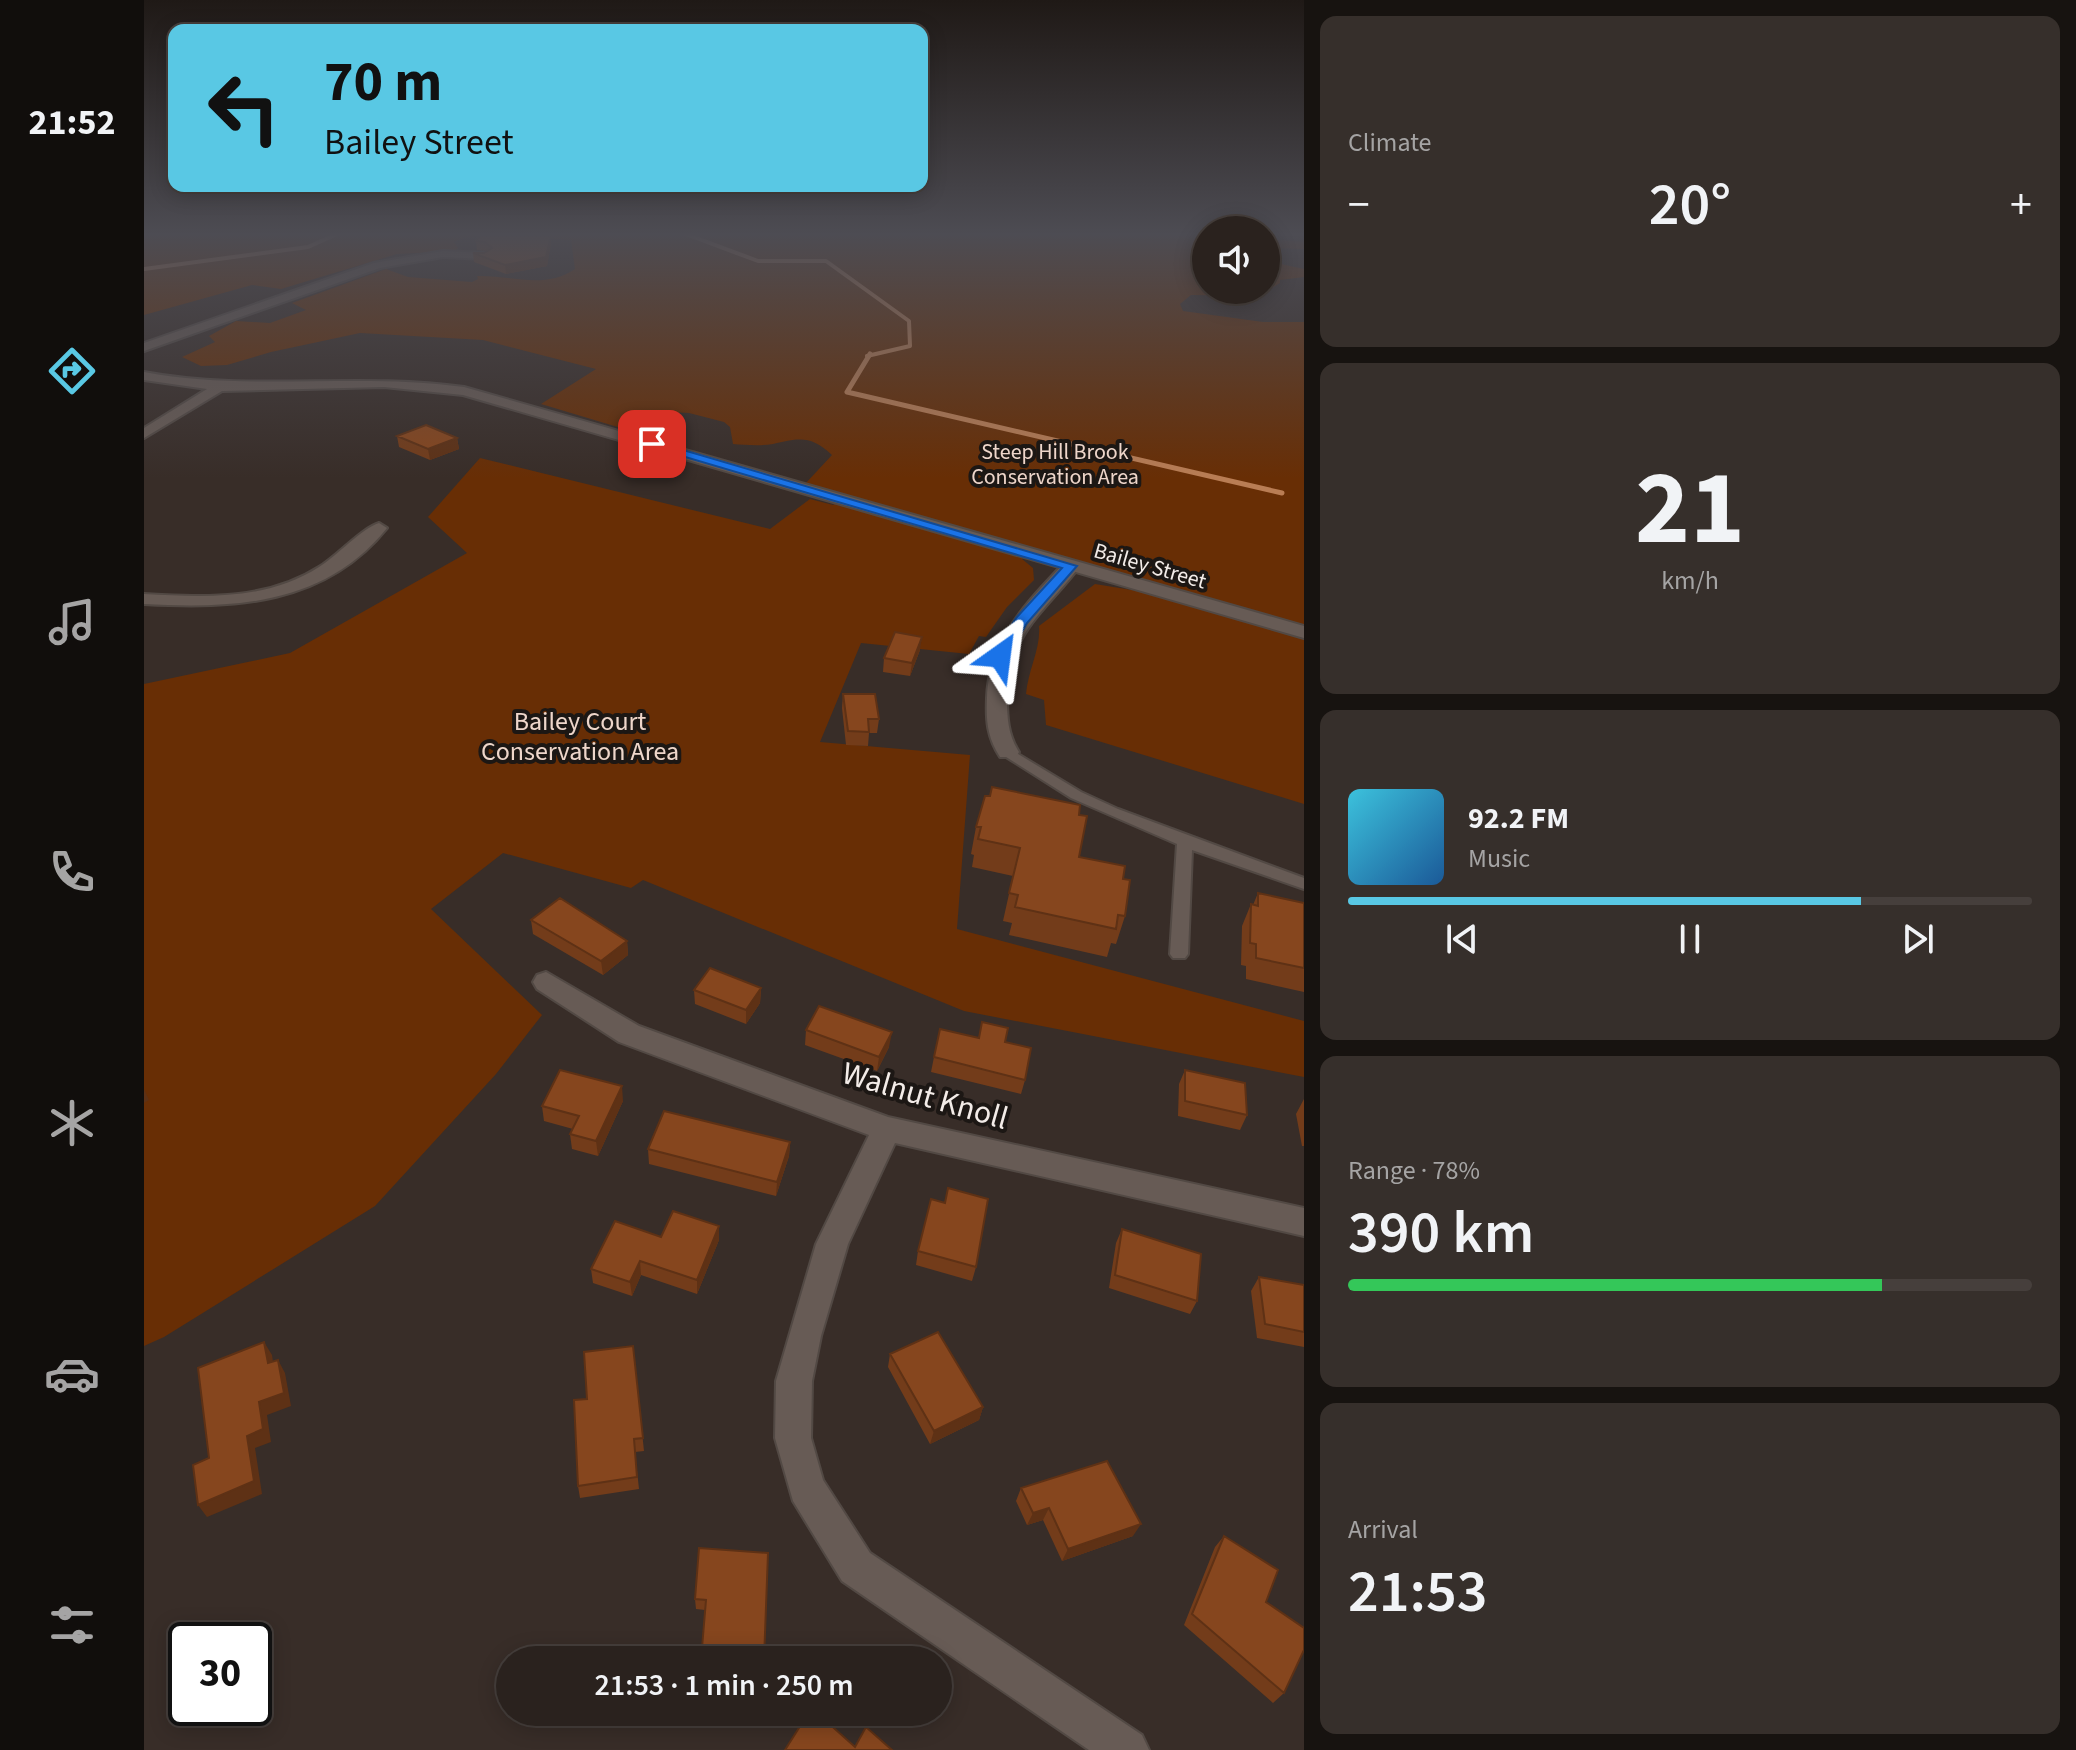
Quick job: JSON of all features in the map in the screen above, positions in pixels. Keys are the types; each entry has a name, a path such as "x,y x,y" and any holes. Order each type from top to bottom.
{"street":[{"path":"144,347 236,315"},
{"name":"Bailey Street","path":"144,376 217,389 380,383 464,391 1304,632"},
{"path":"144,434 217,389"},
{"path":"144,599 205,603 248,601 273,595 318,577 346,559 379,528"},
{"path":"1008,752 997,736 996,685 1000,656 1021,621 1071,566"},
{"name":"Walnut Knoll","path":"546,982 629,1034 887,1129 1304,1222"},
{"path":"887,1129 832,1244 804,1336 794,1381 793,1438 806,1488 856,1567 1127,1750"}],"lane":[{"path":"1008,752 1042,777 1093,803 1304,884"},
{"path":"1179,954 1185,839"}],"green space":[{"name":"Steep Hill Brook Conservation Area","path":"293,315 1210,315 1263,322 1304,322 1304,625 805,484 832,455 811,441 733,444 730,427 724,422 689,413 670,412 631,431 541,404 596,369 483,340 360,333 227,365 201,366 182,357 215,342 209,336 236,321 270,323"},
{"name":"Bailey Court Conservation Area","path":"480,458 770,529 810,499 833,505 836,503 1023,556 1022,559 1033,568 1034,580 1007,607 986,637 979,636 969,654 861,643 820,742 970,755 957,929 1304,1021 1304,1077 964,1011 643,880 631,888 503,853 431,909 542,1015 496,1074 375,1206 164,1337 144,1346 144,684 290,653 467,553 428,517"},
{"path":"1095,584 1138,591 1304,639 1304,804 1046,725 1044,700 1026,694 1039,626"}],"building":[{"path":"426,425 457,438 428,449 397,436"},
{"path":"895,632 922,637 912,663 884,658"},
{"path":"843,694 875,694 879,719 868,719 869,732 848,731"},
{"path":"992,787 1080,805 1079,815 1087,816 1079,857 1125,866 1123,879 1130,880 1125,916 1118,915 1116,929 1015,907 1018,895 1009,893 1020,848 978,839 981,827 976,827 985,796 990,796"},
{"path":"1258,893 1304,903 1304,968 1256,958 1256,944 1250,943 1251,904 1258,906"},
{"path":"560,898 627,941 601,961 531,920"},
{"path":"710,968 761,988 746,1010 694,990"},
{"path":"819,1006 892,1032 879,1057 806,1030"},
{"path":"982,1022 1008,1028 1005,1042 1031,1048 1025,1080 934,1057 940,1029 979,1038"},
{"path":"560,1070 622,1086 596,1141 570,1134 579,1116 542,1106"},
{"path":"1185,1070 1245,1083 1247,1115 1185,1101"},
{"path":"664,1111 790,1142 777,1182 648,1149"},
{"path":"948,1188 988,1199 976,1267 918,1251 931,1199 945,1203"},
{"path":"673,1211 719,1226 697,1280 640,1261 630,1282 591,1269 615,1221 661,1237"},
{"path":"1122,1229 1201,1254 1197,1301 1115,1275"},
{"path":"1259,1277 1304,1285 1304,1332 1265,1324"},
{"path":"938,1332 983,1407 934,1431 890,1354"},
{"path":"264,1342 268,1363 278,1360 284,1393 259,1402 263,1429 247,1436 254,1481 198,1505 193,1465 209,1458 198,1368"},
{"path":"633,1346 643,1438 634,1439 637,1477 578,1486 574,1400 587,1399 584,1352"},
{"path":"1107,1461 1141,1524 1068,1549 1049,1508 1033,1513 1021,1488"},
{"path":"1224,1536 1278,1570 1266,1602 1304,1628 1304,1650 1284,1693 1192,1614"},
{"path":"699,1548 768,1553 765,1646 702,1646 706,1600 695,1599"},
{"path":"800,1726 832,1726 855,1747 866,1727 892,1750 785,1750"}],"waterway":[{"path":"869,356 910,346 909,321 900,315"},
{"path":"869,356 847,392 1282,493"}],"route":[{"path":"652,444 1071,566 1021,621 1000,656"}]}
